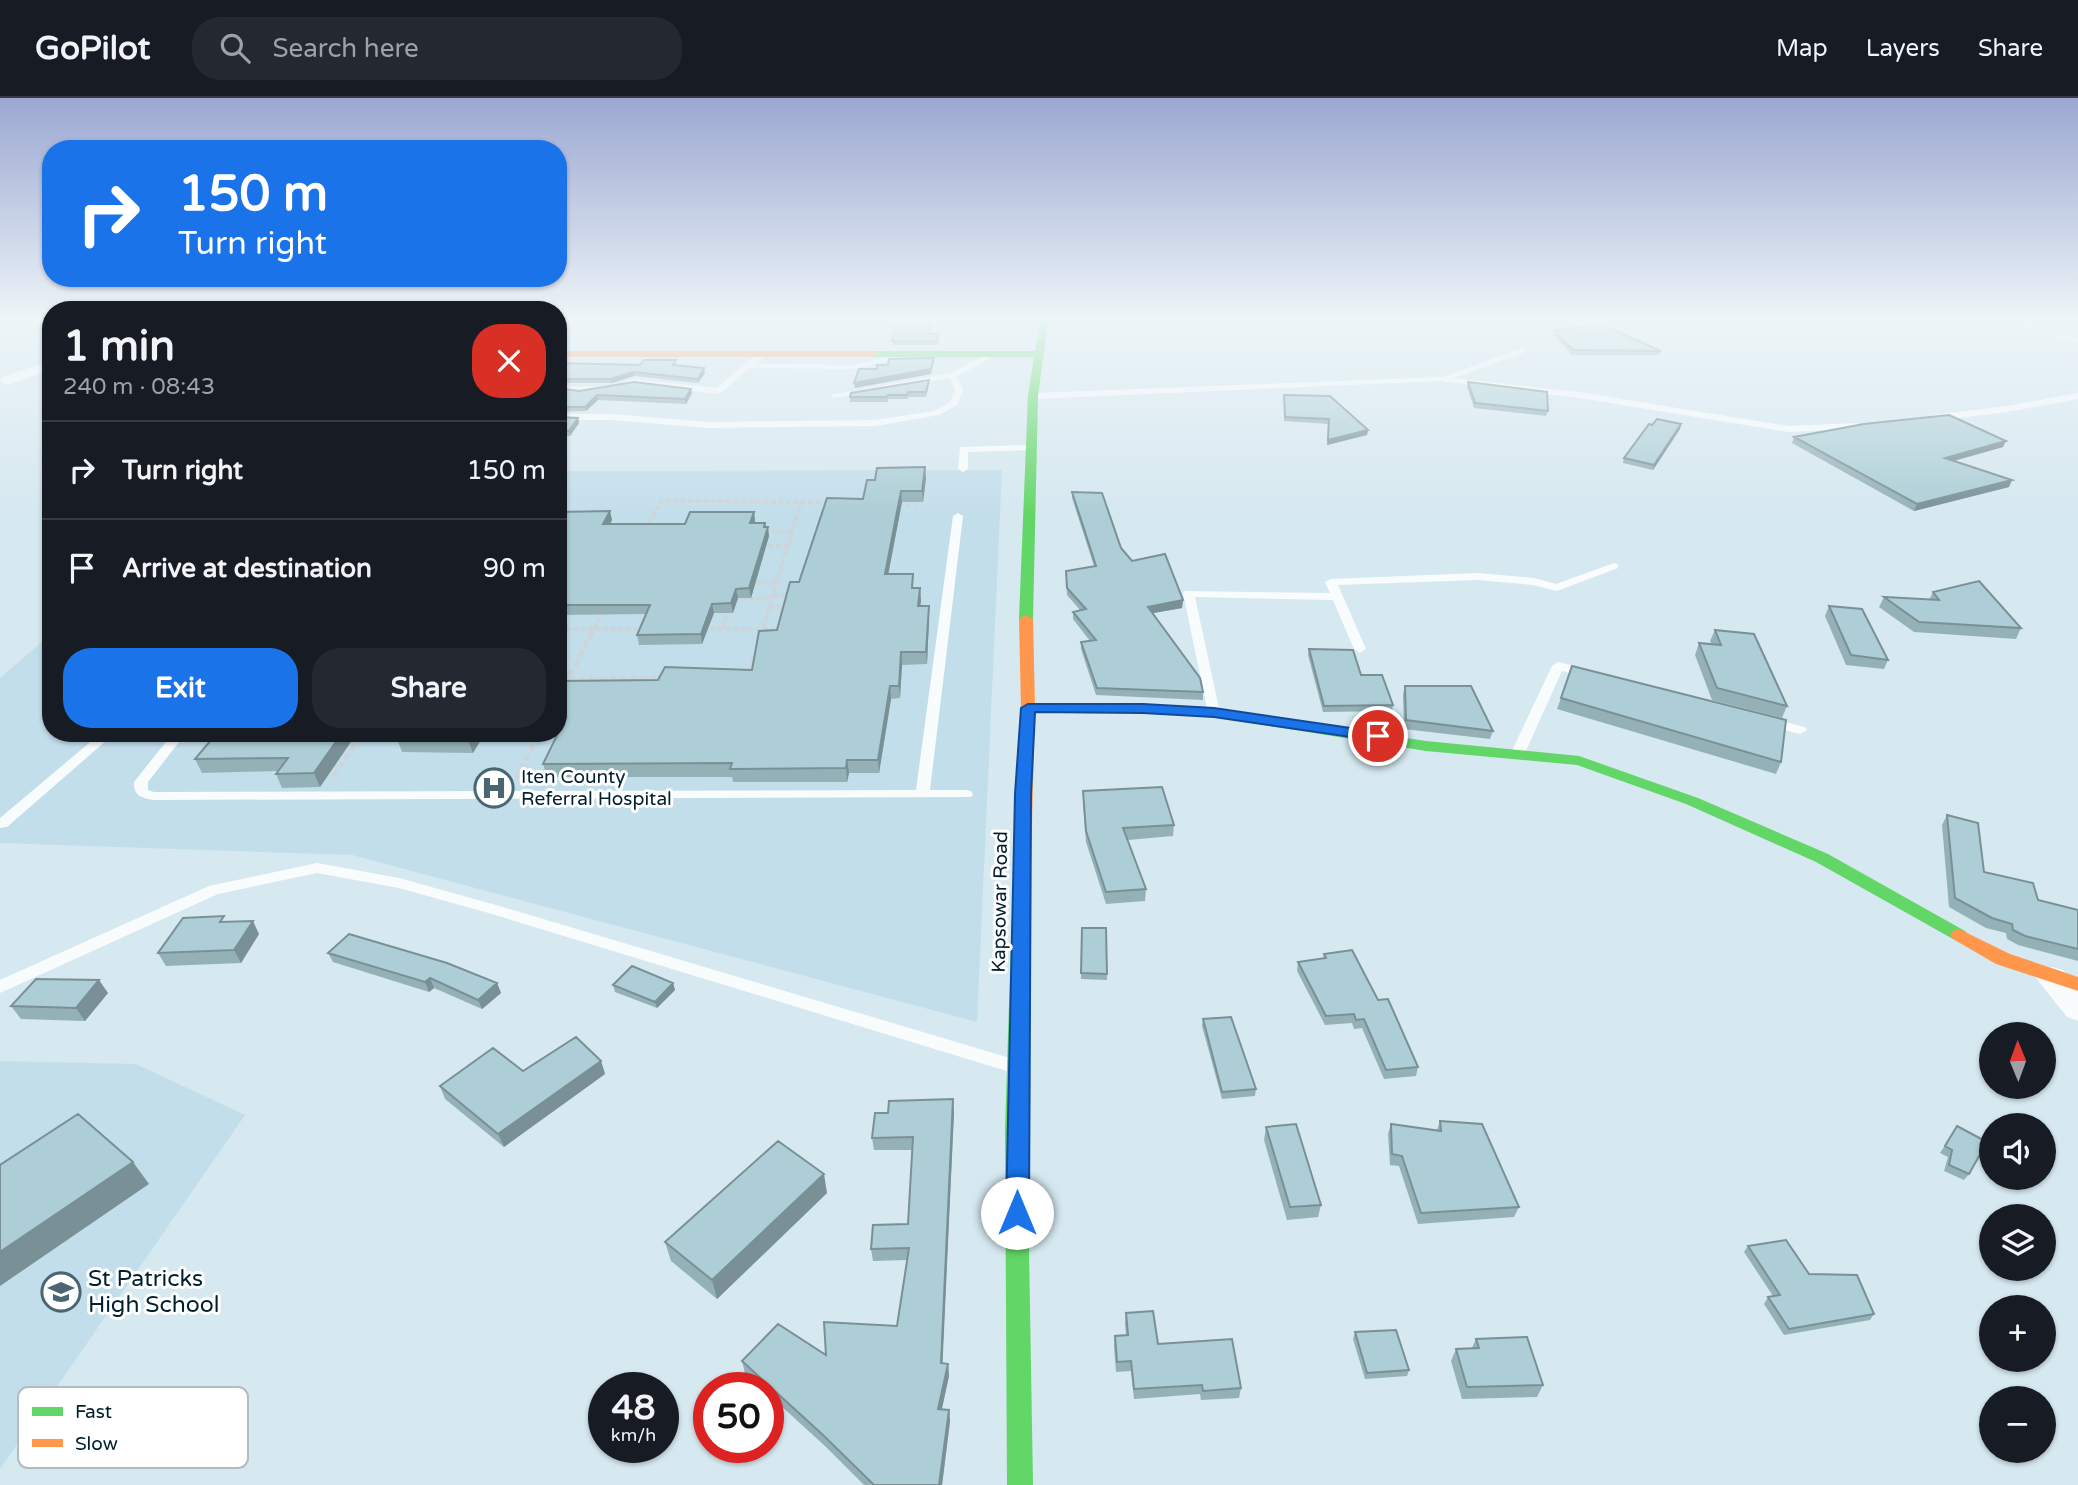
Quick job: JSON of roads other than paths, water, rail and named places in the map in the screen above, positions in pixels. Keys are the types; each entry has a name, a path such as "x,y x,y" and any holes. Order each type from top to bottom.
{"main road":[{"name":"Kapsowar Road","path":"1020,1485 1018,1068 1023,794 1028,708 1026,615 1035,386"},
{"path":"1028,708 1143,708 1214,713 1426,746 1579,761 1692,801 1822,858 2003,959 2065,981"}],"street":[{"path":"2065,981 2078,1009"}],"lane":[{"path":"567,387 602,389 615,386"},
{"path":"674,386 719,391 726,386"},
{"path":"834,394 886,386"},
{"path":"567,417 612,417 709,425 875,423 936,413 954,403 960,391 958,386"},
{"path":"1033,396 1280,386"},
{"path":"1498,386 1586,396 1788,429 1817,430 1872,425"},
{"path":"1926,418 2007,409 2078,396"},
{"path":"963,468 962,449 1031,448"},
{"path":"922,794 958,516"},
{"path":"1360,649 1331,582 1533,579 1557,587 1614,566"},
{"path":"1214,713 1189,593 1337,597"},
{"path":"1517,755 1558,666 1598,677"},
{"path":"1760,719 1800,730"},
{"path":"2,824 98,742"},
{"path":"173,742 141,782 141,792 153,796 966,794"},
{"path":"0,988 214,890 317,868 399,883 496,910 1018,1068"}],"place":[{"name":"Iten County Referral Hospital","path":"494,788"},
{"name":"St Patricks High School","path":"61,1292"}]}
